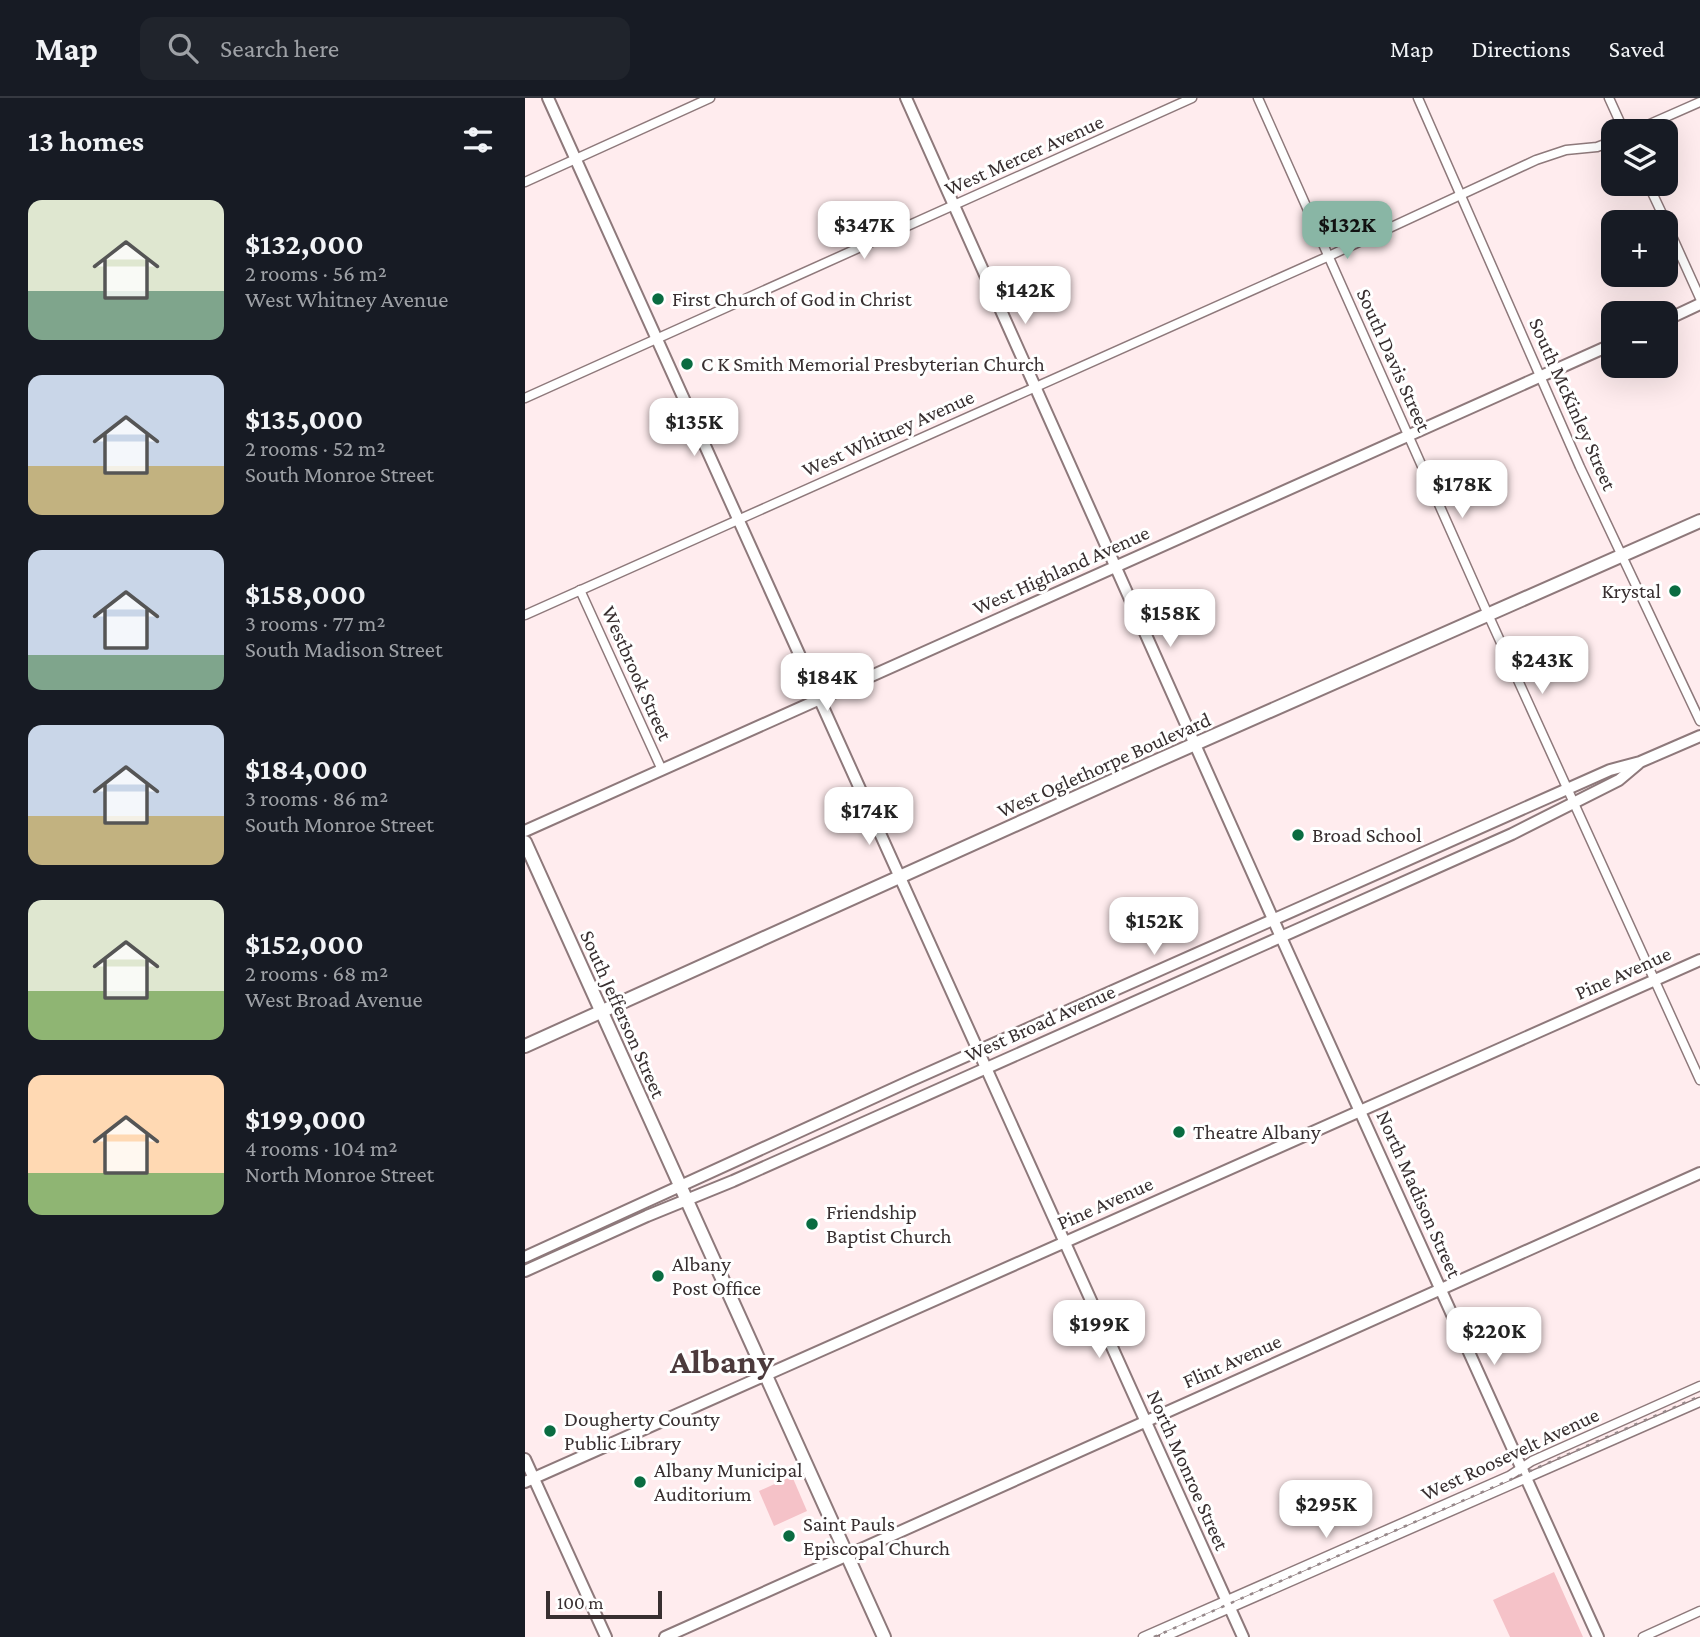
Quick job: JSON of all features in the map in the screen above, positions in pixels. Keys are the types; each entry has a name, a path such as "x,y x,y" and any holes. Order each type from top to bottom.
{"main road":[{"name":"North Monroe Street","path":"548,98 1243,1637"},
{"name":"North Madison Street","path":"906,98 1034,388 1598,1637"},
{"path":"1678,314 1700,304"},
{"name":"West Highland Avenue","path":"525,831 1601,349"},
{"name":"West Oglethorpe Boulevard","path":"525,1046 1700,520"},
{"name":"West Broad Avenue","path":"525,1257 1274,919 1611,770 1640,762 1700,736"},
{"name":"West Broad Avenue","path":"525,1271 1511,834 1619,780 1640,762"},
{"name":"South Jefferson Street","path":"525,842 884,1637"},
{"name":"Pine Avenue","path":"529,1480 1700,960"},
{"name":"Flint Avenue","path":"665,1637 1700,1173"},
{"path":"525,1459 529,1480 606,1637"}],"street":[{"path":"525,182 711,98"},
{"name":"West Mercer Avenue","path":"525,398 1192,98"},
{"name":"South Davis Street","path":"1258,98 1700,1080"},
{"name":"South McKinley Street","path":"1418,98 1621,556 1700,721"},
{"path":"1609,98 1619,119"},
{"path":"1662,119 1700,102"},
{"name":"West Whitney Avenue","path":"525,615 1555,153 1601,146"},
{"path":"1678,249 1700,298"},
{"name":"Westbrook Street","path":"580,590 662,770"},
{"name":"West Roosevelt Avenue","path":"1164,1637 1228,1604 1700,1386"},
{"name":"West Roosevelt Avenue","path":"1143,1637 1527,1479 1700,1402"},
{"path":"1643,1637 1700,1611"}],"shaded area":[{"path":"792,1476 807,1511 774,1526 759,1491"},
{"path":"1554,1572 1583,1637 1510,1637 1493,1600"}],"railway":[{"path":"1154,1637 1700,1396"}],"place":[{"name":"First Church of God in Christ","path":"658,299"},
{"name":"C K Smith Memorial Presbyterian Church","path":"687,364"},
{"name":"Krystal","path":"1675,591"},
{"name":"Broad School","path":"1298,835"},
{"name":"Theatre Albany","path":"1179,1132"},
{"name":"Friendship Baptist Church","path":"812,1224"},
{"name":"Albany Post Office","path":"658,1276"},
{"name":"Dougherty County Public Library","path":"550,1431"},
{"name":"Albany Municipal Auditorium","path":"640,1482"},
{"name":"Saint Pauls Episcopal Church","path":"789,1536"}],"district":[{"name":"Albany","path":"722,1361"}]}
